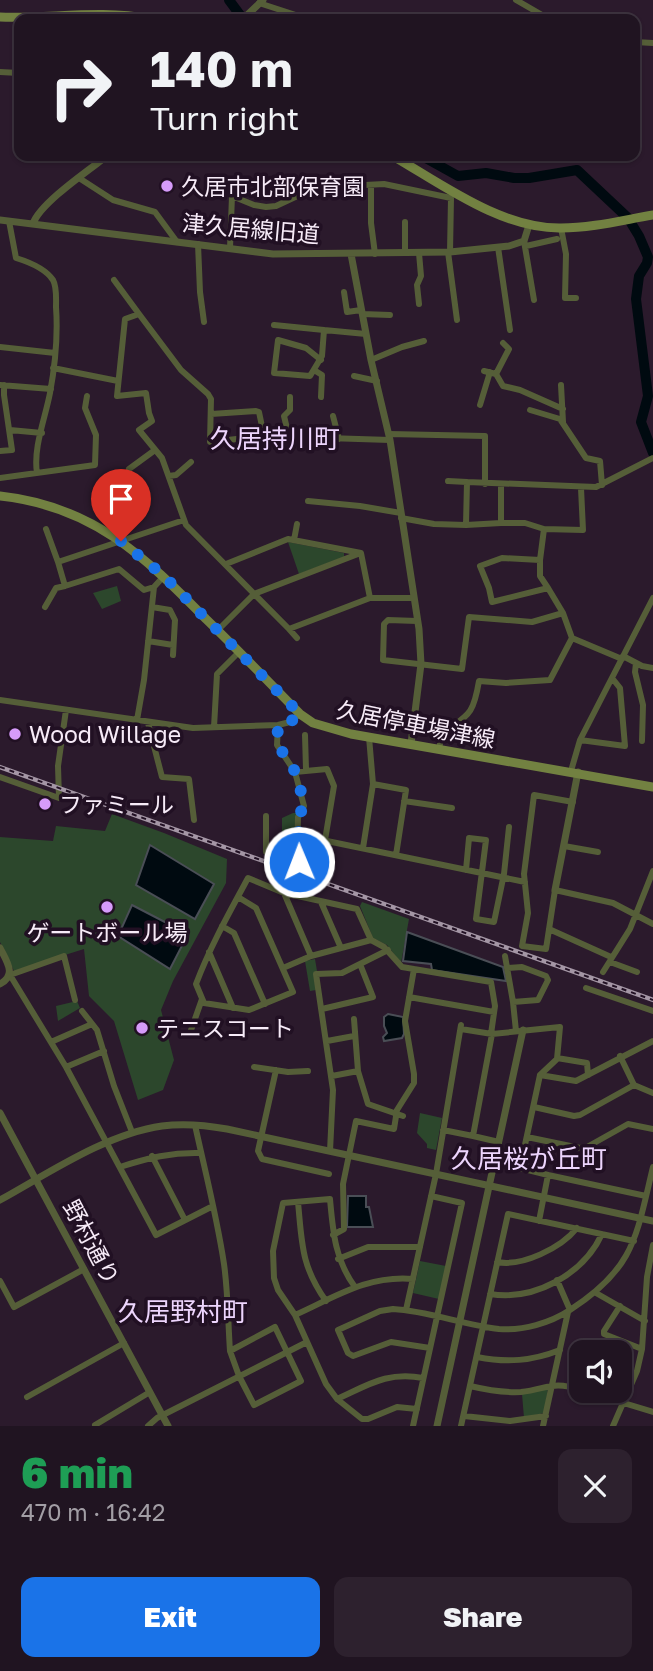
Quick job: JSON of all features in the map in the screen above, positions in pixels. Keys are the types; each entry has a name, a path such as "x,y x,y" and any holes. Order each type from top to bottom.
{"main road":[{"path":"401,161 453,194 529,225 587,227 649,215"},
{"name":"久居停車場津線","path":"0,496 64,511 105,530 121,541 164,576 300,714 313,723 369,737 653,787"}],"street":[{"path":"516,0 541,14"},
{"path":"248,14 261,1 295,14"},
{"path":"33,224 39,212 101,161"},
{"path":"79,178 113,200 155,212 177,242"},
{"path":"371,186 370,223 375,254"},
{"path":"230,248 232,196 254,205 276,206 306,192 327,187 397,186 453,194 449,252 457,320"},
{"name":"津久居線旧道","path":"0,220 273,254 449,252 525,243"},
{"path":"9,222 16,258 40,269 54,284 57,325 55,353 51,389 35,461 37,473"},
{"path":"405,222 405,253"},
{"path":"529,225 525,243 534,300"},
{"path":"561,228 566,254 565,298 576,299"},
{"path":"525,243 557,239"},
{"path":"198,244 204,322"},
{"path":"498,247 510,330"},
{"path":"419,253 421,276 416,285 419,304"},
{"path":"351,254 371,360 390,437 417,621 421,664 411,744"},
{"path":"114,280 181,370 208,394 211,414 210,442 264,436 339,439 485,436 485,484"},
{"path":"344,292 347,312 390,315"},
{"path":"139,314 125,319 117,396 146,393 152,421 139,430 162,458 186,525 297,638"},
{"path":"274,325 366,334"},
{"path":"321,360 306,348 278,340 274,373 310,376 321,360 324,330"},
{"path":"371,360 424,341"},
{"path":"480,405 490,372 509,349 503,343"},
{"path":"0,347 55,353"},
{"path":"53,369 118,381"},
{"path":"314,370 323,374 321,397"},
{"path":"490,372 503,386 564,409"},
{"path":"354,376 377,381"},
{"path":"0,451 12,450 2,385 51,389"},
{"path":"561,386 563,423"},
{"path":"0,478 95,465 96,435 85,408 87,396"},
{"path":"289,437 284,416 290,410 290,397"},
{"path":"530,410 560,419 586,458 600,461 601,485"},
{"path":"211,414 267,411"},
{"path":"258,412 264,436"},
{"path":"333,416 339,439"},
{"path":"10,430 42,433"},
{"path":"129,469 155,450"},
{"path":"448,481 582,488 601,485 650,460"},
{"path":"169,476 176,475 191,462"},
{"path":"466,525 467,482"},
{"path":"501,485 501,523"},
{"path":"308,501 360,506 433,524 525,523 544,529 583,530 582,488"},
{"path":"58,562 184,520"},
{"path":"294,540 297,524"},
{"path":"46,529 65,586"},
{"path":"439,748 442,734 463,722 475,706 479,681 506,683 550,680 572,638 563,613 540,576 544,529"},
{"path":"226,564 288,539 361,553"},
{"path":"361,553 370,598"},
{"path":"218,630 254,594 361,553"},
{"path":"540,560 502,558 480,566 492,602 548,589"},
{"path":"45,607 56,588 118,569 145,590 154,587 164,576"},
{"path":"137,720 154,587"},
{"path":"289,629 370,598 413,598"},
{"path":"573,802 534,795 524,882 528,913 522,946 546,949 573,802 580,740 653,599"},
{"path":"152,607 170,610 175,620 173,655"},
{"path":"417,621 388,620 384,624 383,660 463,669 469,617 532,622 563,613"},
{"path":"572,638 653,668"},
{"path":"148,641 173,645"},
{"path":"214,727 217,674 239,652"},
{"path":"636,663 635,672 643,705 642,741"},
{"path":"580,740 625,746 620,688 612,678"},
{"path":"0,700 193,728 278,725 290,722 300,714"},
{"path":"0,777 59,799 58,766 66,710"},
{"path":"148,723 162,777 189,779 194,820"},
{"path":"266,816 266,852 295,865 299,862 298,817 304,806 295,772 277,745 278,725"},
{"path":"306,735 306,769"},
{"path":"363,848 373,784 369,737"},
{"path":"295,772 327,769 334,786 325,840"},
{"path":"373,784 406,790 396,855"},
{"path":"404,801 452,808"},
{"path":"466,870 469,838 486,840 476,919 494,922 509,827"},
{"path":"299,835 524,882"},
{"path":"564,846 597,852"},
{"path":"603,972 637,915 653,870"},
{"path":"237,897 256,908 293,992 249,1010 204,1003 196,984 208,952 237,897 248,878 284,893 358,909 371,940 388,950 400,966 491,982 494,1012 473,1136"},
{"path":"555,890 605,900 653,924"},
{"path":"284,893 311,957"},
{"path":"321,902 341,948"},
{"path":"222,926 234,933 265,1004"},
{"path":"549,929 637,972"},
{"path":"586,945 589,937"},
{"path":"283,968 371,940"},
{"path":"0,948 10,975 66,1067 156,1235 213,1206"},
{"path":"330,1151 332,1076 316,974 342,972 388,950"},
{"path":"208,952 233,1008"},
{"path":"0,984 8,980 10,975 64,956 75,1000"},
{"path":"437,1426 499,1142 519,1031 505,956"},
{"path":"322,1009 373,997 360,964"},
{"path":"506,968 522,967 546,976 548,980 538,1000 513,1002"},
{"path":"333,1235 344,1229 343,1184 356,1121 394,1129 415,1079 405,1027 414,969"},
{"path":"586,988 653,1012"},
{"path":"409,997 494,1012"},
{"path":"190,1033 202,999"},
{"path":"82,1011 97,1030 132,1132"},
{"path":"354,1019 358,1071 368,1104 400,1115"},
{"path":"51,1042 92,1024"},
{"path":"406,1310 436,1174 461,1027 491,1034 561,1027 557,1058 540,1075 520,1168 646,1196"},
{"path":"327,1041 354,1036"},
{"path":"540,1075 572,1081 653,1041"},
{"path":"66,1067 104,1051"},
{"path":"620,1056 634,1085 653,1093"},
{"path":"557,1058 587,1063 589,1074"},
{"path":"254,1067 308,1071"},
{"path":"276,1070 258,1151 262,1159 329,1174"},
{"path":"332,1076 358,1071"},
{"path":"534,1107 580,1115 634,1085"},
{"name":"野村通り","path":"0,1113 168,1426"},
{"path":"527,1137 580,1148 587,1147 628,1124 653,1129"},
{"path":"0,1200 106,1142 132,1132 165,1125 195,1125 262,1136 653,1221"},
{"path":"195,1125 224,1264 230,1351 236,1378 254,1405 301,1381 275,1327 230,1351"},
{"path":"443,1130 499,1142"},
{"path":"120,1167 152,1156 179,1152 201,1153"},
{"path":"152,1156 185,1220"},
{"path":"430,1348 396,1341 356,1356 348,1353 338,1330 384,1310 406,1310 483,1326 522,1328 549,1321 569,1311 596,1293 621,1264 634,1241 653,1167"},
{"path":"538,1220 548,1175"},
{"path":"413,1426 462,1203 431,1196"},
{"path":"355,1287 338,1259 330,1199 283,1203 272,1263 278,1290 295,1315 326,1384 337,1399 359,1418 375,1416 397,1407 417,1409"},
{"path":"298,1202 304,1259 313,1283 326,1301"},
{"path":"461,1426 508,1214 634,1241"},
{"path":"497,1262 512,1264 526,1261 561,1242 577,1228"},
{"path":"490,1294 522,1295 557,1280 578,1267 589,1256 602,1234"},
{"path":"632,1382 637,1371 645,1321 649,1312 647,1277 653,1245"},
{"path":"338,1259 368,1247 420,1247"},
{"path":"0,1281 14,1307 84,1269"},
{"path":"295,1315 355,1287 389,1277 413,1279"},
{"path":"543,1426 569,1311 557,1280"},
{"path":"596,1293 645,1321"},
{"path":"620,1306 604,1334 642,1349"},
{"path":"645,1330 653,1332"},
{"path":"148,1426 162,1415 307,1342"},
{"path":"27,1397 124,1343"},
{"path":"477,1357 521,1361 560,1350"},
{"path":"337,1399 387,1377 403,1375 424,1378"},
{"path":"470,1386 501,1392 518,1392 553,1384 569,1388"},
{"path":"95,1425 150,1392"},
{"path":"613,1426 623,1403 653,1412"},
{"path":"375,1416 377,1425"},
{"path":"464,1416 510,1421 545,1416"}],"green space":[{"path":"288,542 344,553 344,557 299,574"},
{"path":"117,586 121,601 102,609 93,593"},
{"path":"296,813 296,836 282,836 282,818"},
{"path":"112,814 227,859 226,883 173,981 161,1010 174,1060 163,1090 138,1100 114,1021 89,996 84,949 14,971 0,942 0,837 53,841 56,826 105,831"},
{"path":"362,902 409,919 401,963 387,945 373,938 360,906"},
{"path":"315,959 316,990 310,991 305,961"},
{"path":"77,1001 80,1008 58,1021 56,1006"},
{"path":"420,1113 442,1118 436,1150 427,1148 427,1144 417,1133"},
{"path":"420,1261 446,1266 439,1299 413,1293"},
{"path":"548,1389 544,1413 524,1418 522,1394"}],"shaded area":[{"path":"150,845 214,884 195,919 136,885"},
{"path":"132,905 188,934 170,969 118,936"},
{"path":"407,932 503,967 506,981 432,970 431,964 403,961"},
{"path":"388,1014 403,1017 402,1038 384,1041 383,1037 387,1033 384,1017"},
{"path":"348,1196 366,1196 366,1207 369,1207 373,1227 347,1227"}],"waterway":[{"path":"229,0 239,14"},
{"path":"431,161 458,176 486,173 529,178 577,170 628,218 648,257 639,276 636,299 648,396 641,422 653,453"}],"railway":[{"path":"0,767 653,1000"}],"place":[{"name":"久居市北部保育園","path":"167,186"},
{"name":"Wood Willage","path":"15,734"},
{"name":"ファミール","path":"45,804"},
{"name":"ゲートボール場","path":"107,907"},
{"name":"テニスコート","path":"142,1028"}],"district":[{"name":"久居持川町","path":"275,438"},
{"name":"久居桜が丘町","path":"529,1158"},
{"name":"久居野村町","path":"183,1311"}],"route":[{"path":"121,541 164,576 300,714 290,722 278,725 277,742 279,750 295,772 304,806 298,817 299,862"}]}
